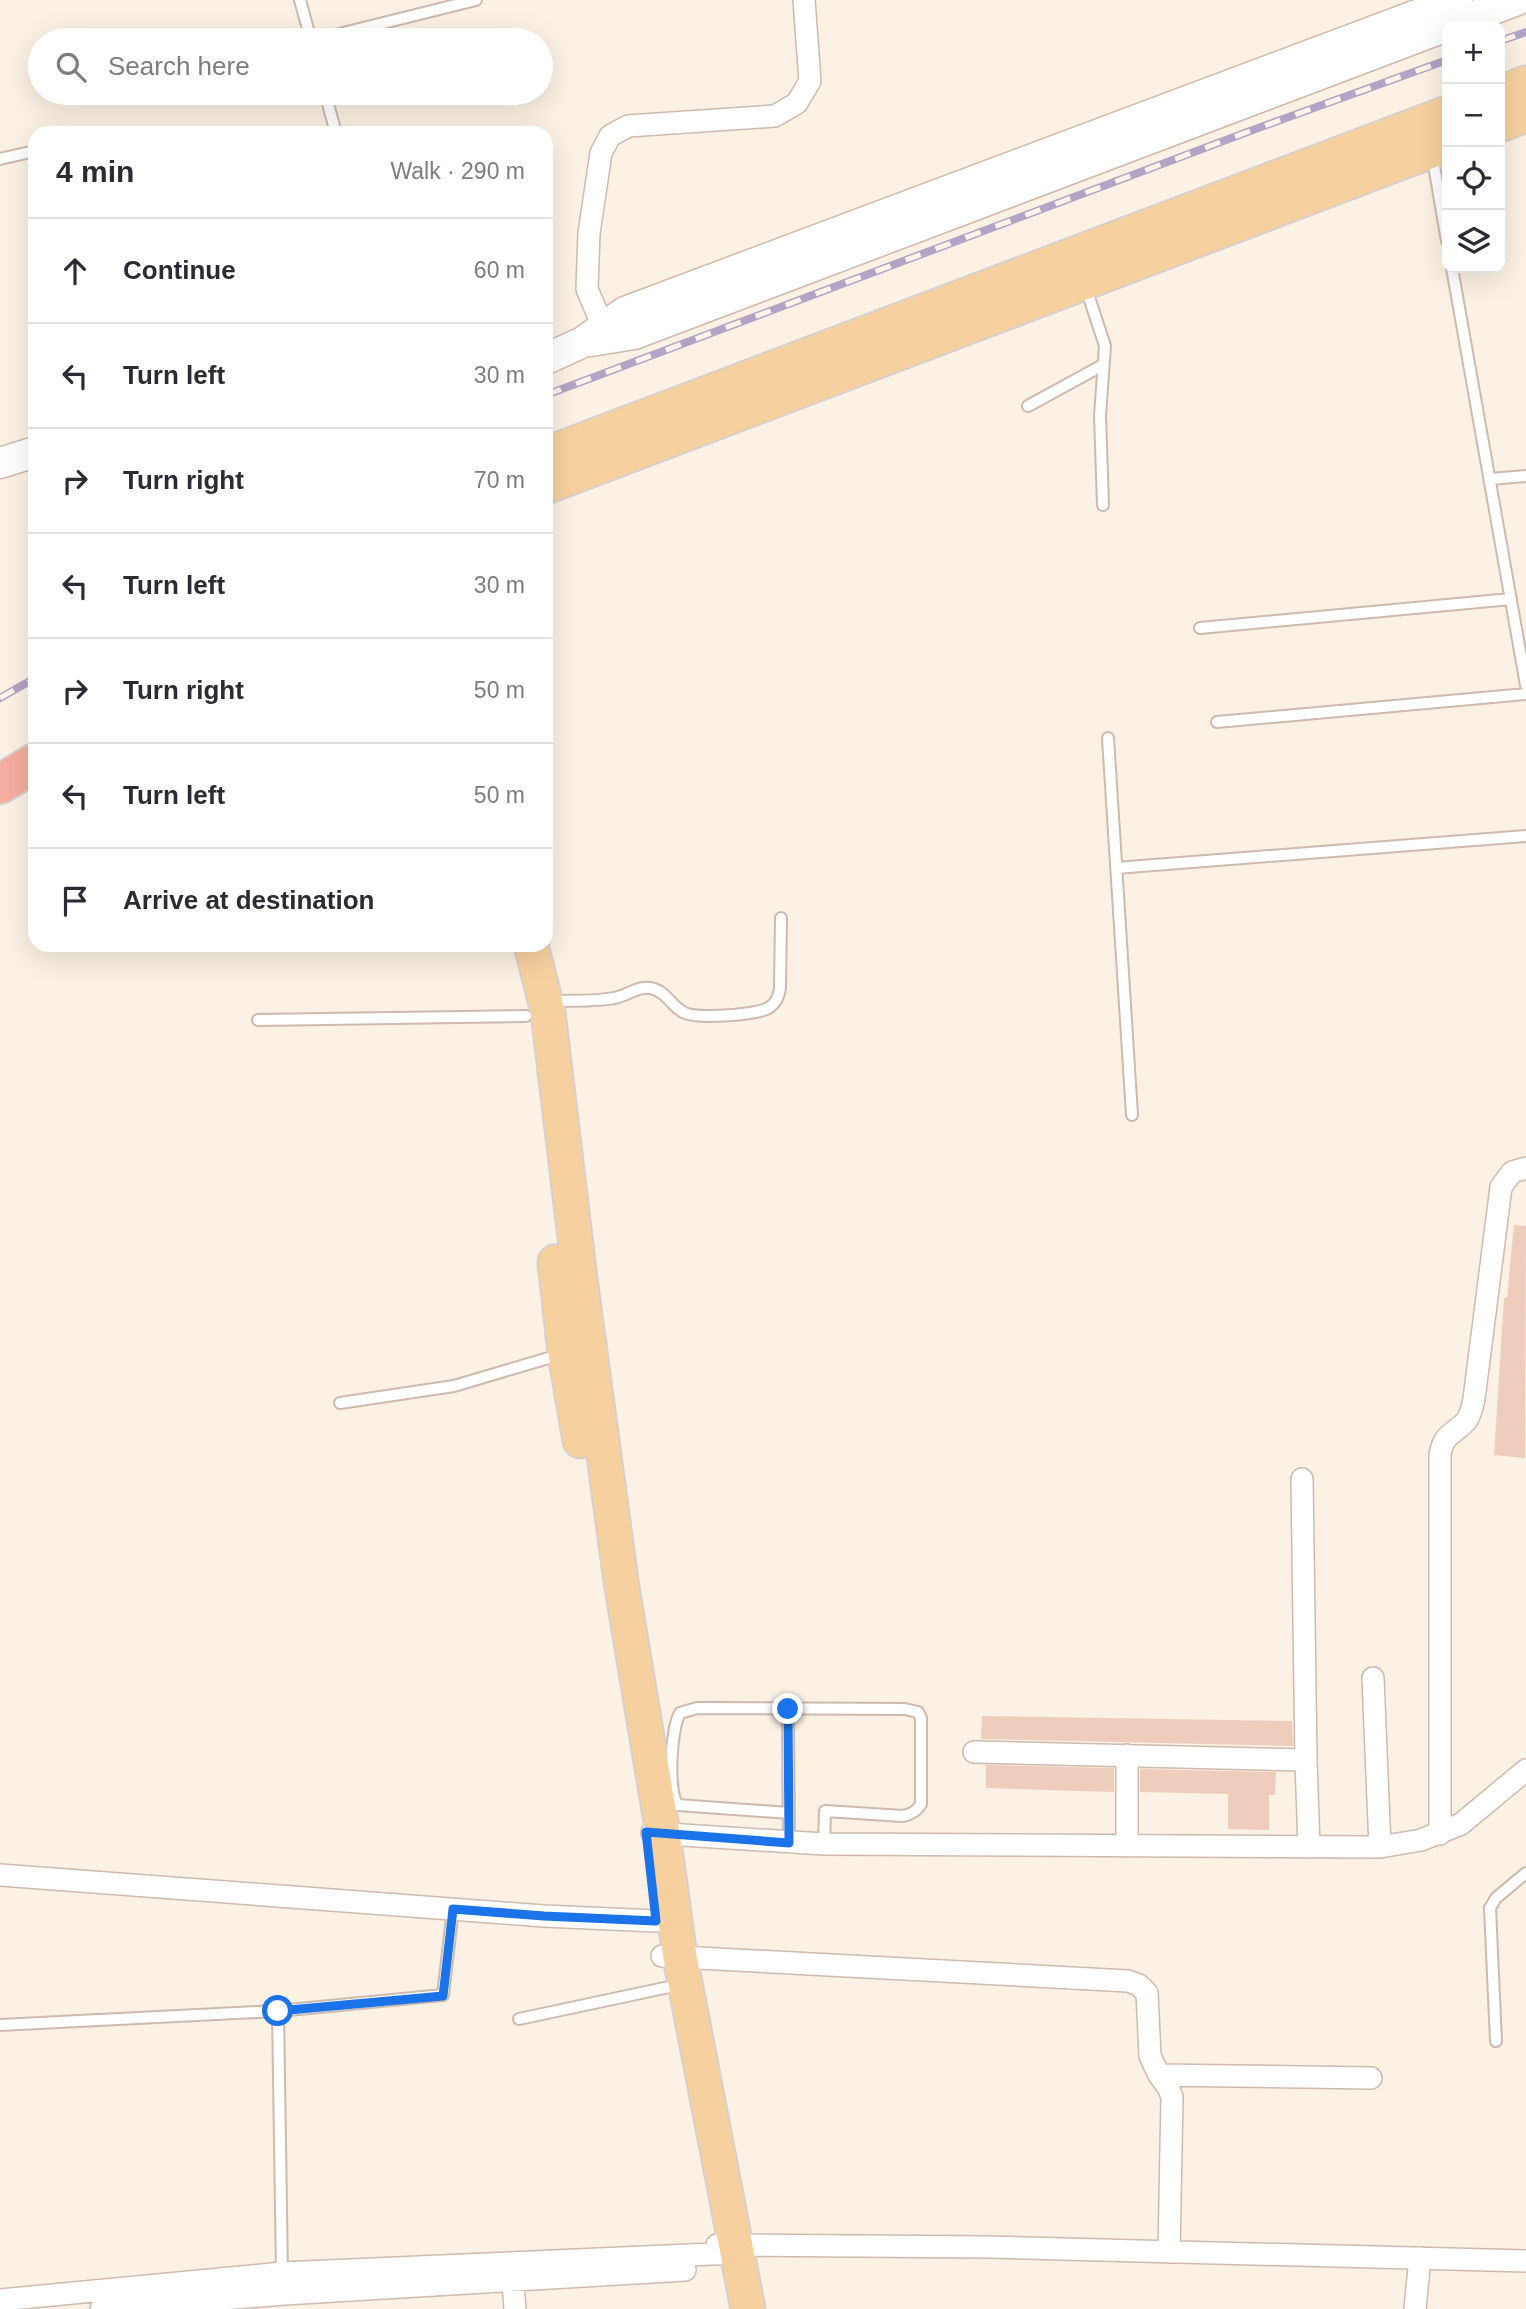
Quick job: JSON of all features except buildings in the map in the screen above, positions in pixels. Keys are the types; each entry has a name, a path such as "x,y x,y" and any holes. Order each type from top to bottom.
{"highway":[{"path":"0,757 28,740"},
{"path":"0,783 28,766"}],"main road":[{"path":"1505,91 1526,83"},
{"path":"553,451 1442,115"},
{"path":"1505,123 1526,115"},
{"path":"553,484 1439,148"},
{"path":"516,952 527,1011 565,1353 655,1833 656,1921 670,1966"},
{"path":"531,952 527,1011 581,1292 655,1833 670,1966 728,2255 748,2309"},
{"path":"728,2255 728,2309"}],"street":[{"path":"593,335 587,289 589,233 601,153 610,136 628,126 775,116 797,103 810,81 804,0"},
{"path":"553,355 593,335 625,312 1457,0"},
{"path":"1461,21 1517,0"},
{"path":"593,335 634,334 1442,28"},
{"path":"0,463 28,454"},
{"path":"1440,1835 1440,1455 1446,1436 1465,1422 1471,1411 1501,1187 1504,1179 1512,1172 1526,1168"},
{"path":"1302,1479 1309,1847"},
{"path":"1373,1678 1380,1847"},
{"path":"974,1752 1306,1760"},
{"path":"1127,1755 1127,1846"},
{"path":"655,1833 824,1844 1380,1847 1440,1835 1461,1824 1526,1770"},
{"path":"0,1875 544,1916 656,1921"},
{"path":"670,1966 1128,1981 1139,1985 1147,1993 1150,2056 1172,2097 1169,2252"},
{"path":"1159,2075 1370,2078"},
{"path":"0,2300 102,2304 284,2292 728,2255 986,2247 1526,2261"},
{"path":"1415,2309 1420,2258"},
{"path":"512,2273 515,2309"}],"lane":[{"path":"300,0 309,28"},
{"path":"362,28 476,0"},
{"path":"328,105 334,126"},
{"path":"1439,148 1444,210"},
{"path":"0,159 28,153"},
{"path":"1453,273 1526,685"},
{"path":"1084,282 1105,346 1100,416 1103,505"},
{"path":"1028,406 1104,365"},
{"path":"1490,479 1526,476"},
{"path":"1200,628 1511,600"},
{"path":"1217,722 1526,694"},
{"path":"1108,738 1132,1115"},
{"path":"1116,868 1526,836"},
{"path":"258,1020 485,1017 612,999 643,988 653,988 685,1014 754,1013 766,1010 778,997 781,918"},
{"path":"340,1403 454,1386 565,1353"},
{"path":"789,1813 678,1805 674,1800 673,1790 673,1730 680,1713 697,1708 905,1709 918,1712 921,1718 921,1804 918,1809 903,1816 825,1811 824,1844"},
{"path":"788,1709 789,1843"},
{"path":"1496,2041 1490,1908 1496,1898 1526,1872"},
{"path":"0,2025 278,2011 443,1996 453,1909"},
{"path":"519,2019 670,1966"},
{"path":"278,2011 284,2292"}],"railway":[{"path":"1505,39 1526,32"},
{"path":"553,392 1442,62"},
{"path":"0,698 28,682"}],"route":[{"path":"278,2011 443,1996 453,1909 656,1921 646,1832 789,1843 788,1709"}]}
